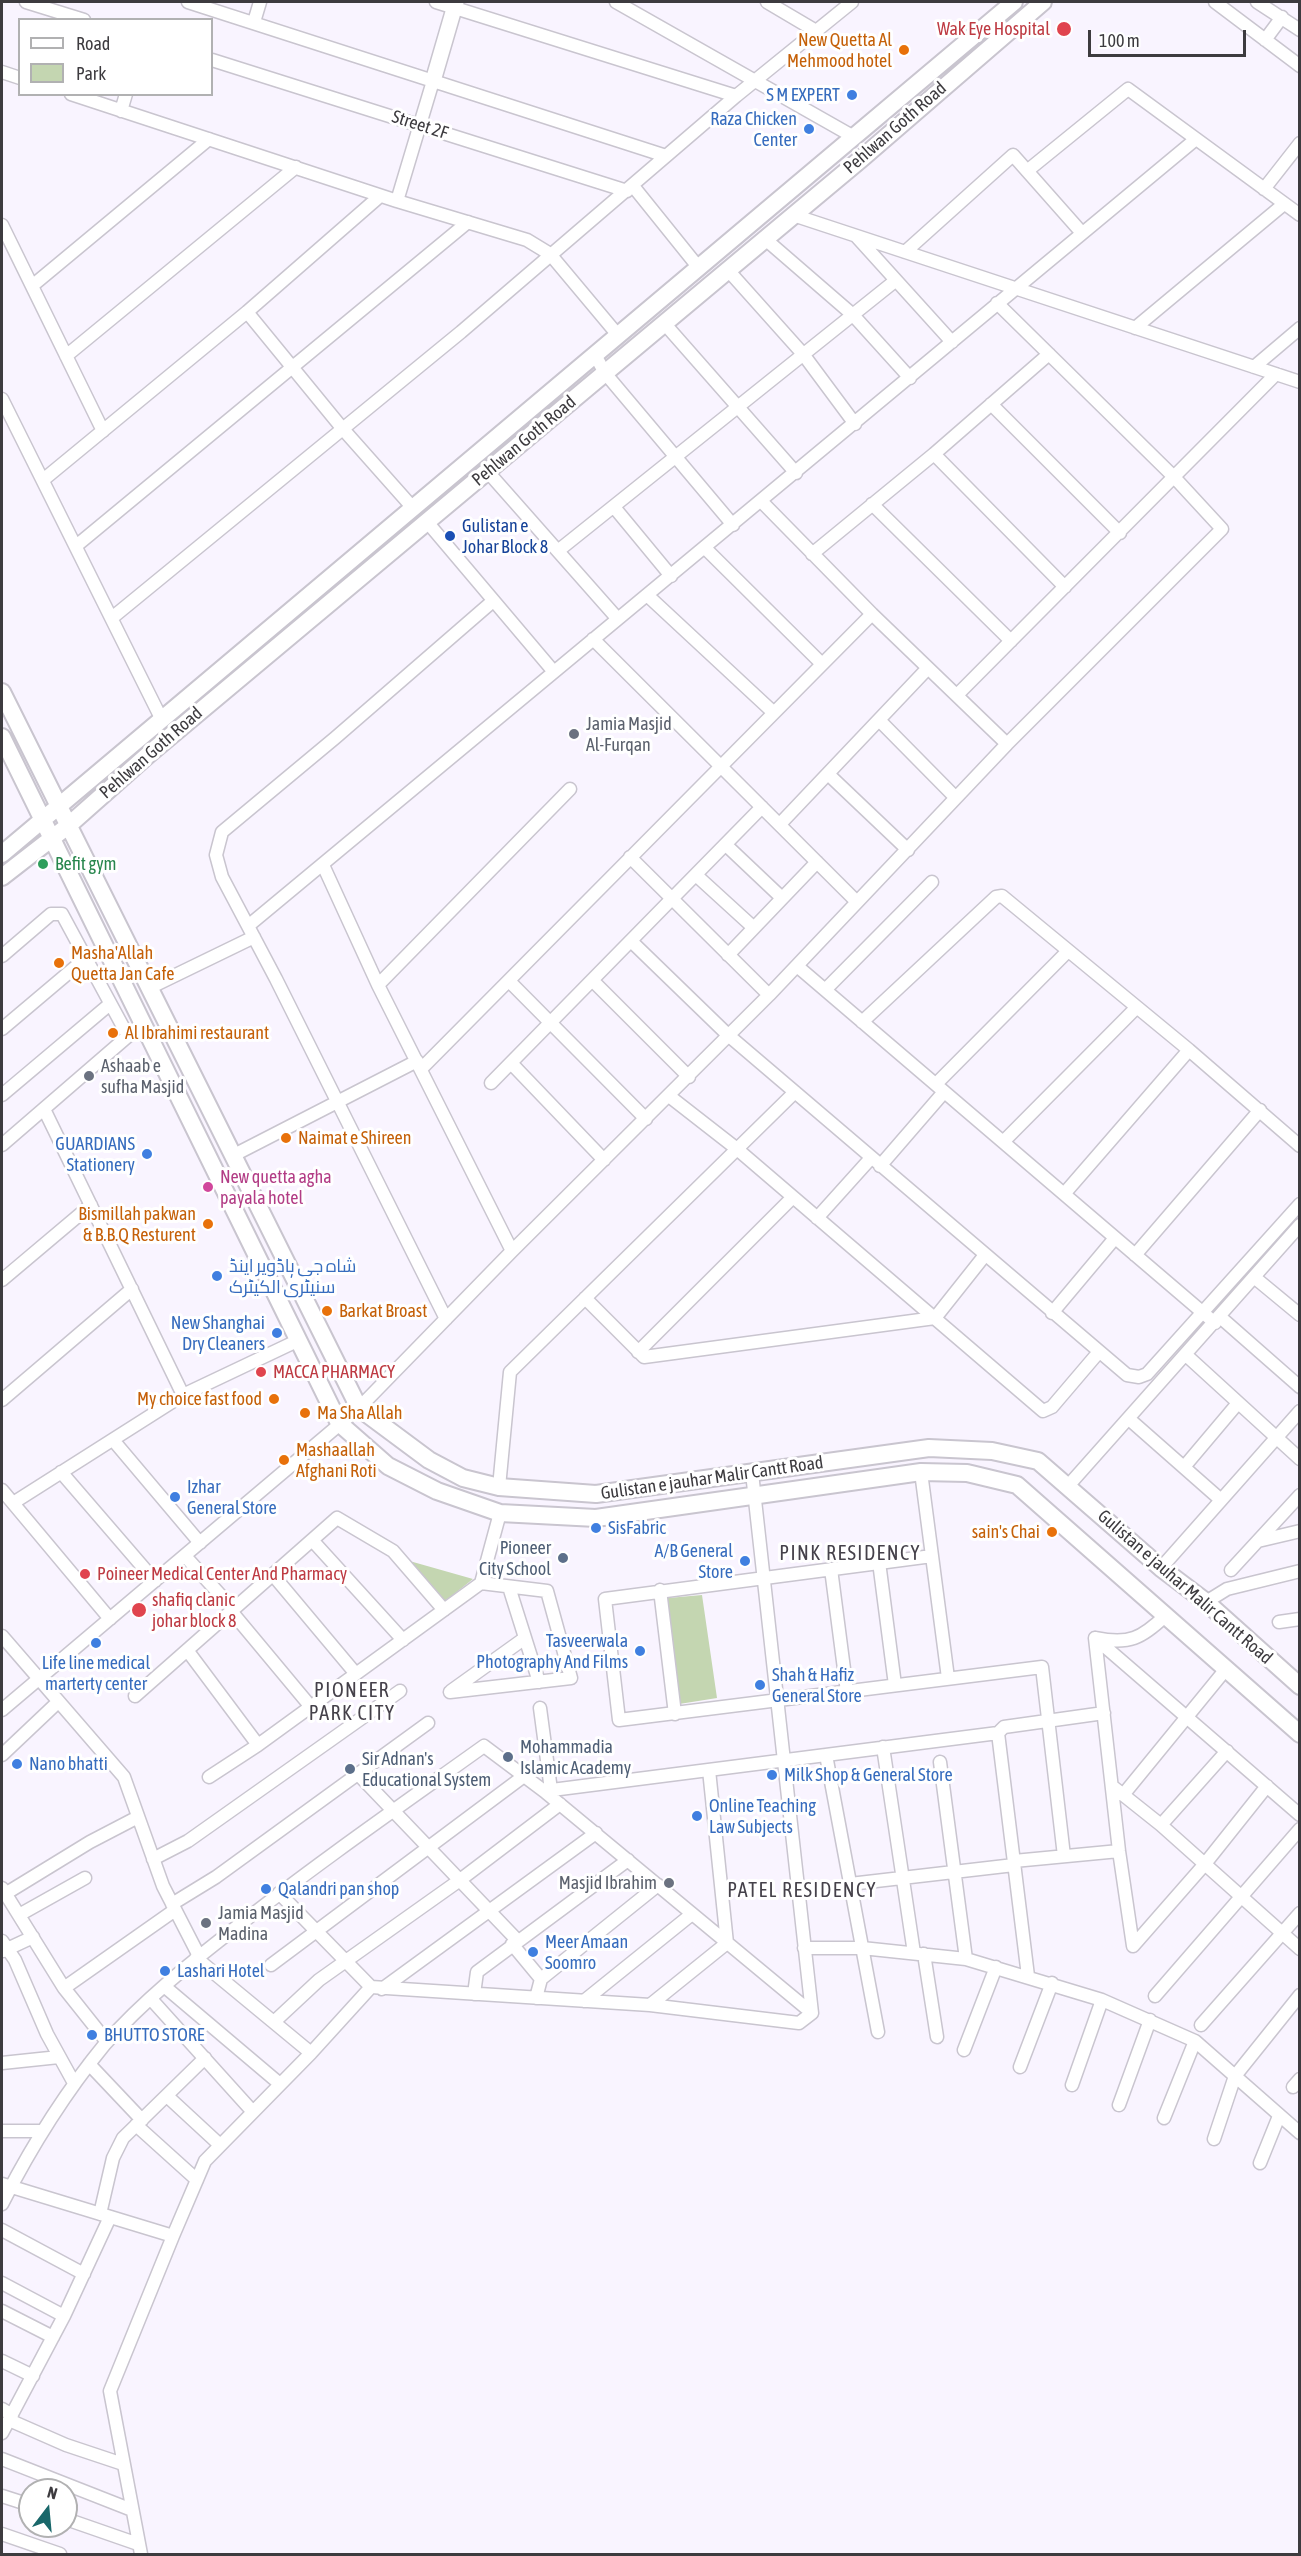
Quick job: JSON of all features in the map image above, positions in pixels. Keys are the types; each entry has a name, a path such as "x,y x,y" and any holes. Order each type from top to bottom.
{"main road":[{"name":"Pehlwan Goth Road","path":"2,854 1014,2"},
{"name":"Pehlwan Goth Road","path":"2,877 69,825 148,754 428,523 1043,2"},
{"name":"Gulistan e jauhar Malir Cantt Road","path":"2,692 358,1408 429,1460 463,1478 500,1487 596,1494 929,1448 982,1450 1038,1461 1161,1568 1206,1602 1299,1686"},
{"name":"Gulistan e jauhar Malir Cantt Road","path":"2,737 339,1423 388,1466 437,1491 500,1513 596,1518 921,1472 967,1473 1017,1485 1299,1734"}],"street":[{"path":"26,2 78,18"},
{"path":"188,2 666,156"},
{"path":"254,22 260,2"},
{"path":"436,2 455,5 736,96"},
{"path":"619,2 854,137"},
{"path":"768,2 816,31"},
{"path":"113,618 630,189 736,96 852,2"},
{"path":"1215,2 1299,66"},
{"path":"1257,2 1299,30"},
{"path":"397,201 455,5"},
{"path":"1265,40 1281,17"},
{"name":"Street 2F","path":"213,60 630,189"},
{"path":"2,72 18,77"},
{"path":"1027,171 1128,89 1299,215"},
{"path":"76,96 380,196 527,240 550,254 617,334"},
{"path":"121,111 125,96"},
{"path":"32,286 209,139"},
{"path":"148,988 251,932 323,866 617,618 762,502 1014,288 1196,139"},
{"path":"1264,189 1299,143"},
{"path":"905,252 1013,155 1082,233"},
{"path":"66,356 296,167"},
{"path":"630,189 699,268"},
{"path":"43,480 247,312 380,196"},
{"path":"1135,327 1284,204"},
{"path":"793,215 1299,382"},
{"path":"76,546 293,369 468,222"},
{"path":"2,225 102,431"},
{"path":"855,236 952,342"},
{"path":"764,238 853,315 910,378"},
{"path":"728,269 803,354 855,424"},
{"path":"559,550 895,281"},
{"path":"2,1710 358,1408 769,995 1007,744 1222,529 1174,477 997,303"},
{"path":"247,312 342,428 412,508"},
{"path":"664,323 796,473"},
{"path":"1254,367 1299,328"},
{"path":"812,554 934,454 1049,354"},
{"path":"595,355 605,373 733,525"},
{"path":"957,695 1276,374"},
{"path":"2,399 162,720"},
{"path":"991,404 1120,533"},
{"path":"934,454 1065,587"},
{"path":"488,472 617,618"},
{"path":"762,502 872,614 1007,744"},
{"path":"872,504 1011,641"},
{"path":"614,507 671,576"},
{"path":"428,523 554,672"},
{"path":"705,548 822,664"},
{"path":"647,595 774,713"},
{"path":"446,1319 338,1102 222,878 216,855 222,832 493,601"},
{"path":"234,1155 338,1102 419,1065 509,981 872,614"},
{"path":"594,639 857,902"},
{"path":"780,824 928,668"},
{"path":"879,720 956,798"},
{"path":"828,774 908,850"},
{"path":"378,985 570,789"},
{"path":"491,1083 697,876 762,807"},
{"path":"726,845 782,898"},
{"path":"630,858 769,995"},
{"path":"728,955 817,862"},
{"path":"323,866 378,985 512,1251"},
{"path":"697,876 754,928"},
{"path":"825,990 932,882"},
{"path":"862,1022 996,897 1008,900 1260,1110 1299,1146"},
{"path":"2,956 56,912 62,914 128,1036"},
{"path":"631,941 728,1035 1098,1353 1127,1375 1139,1377 1147,1374 1299,1204"},
{"path":"818,1218 876,1162 940,1088 1068,951"},
{"path":"2,1029 86,958"},
{"path":"797,966 1203,1313 1217,1319 1299,1387"},
{"path":"509,981 646,1119"},
{"path":"592,981 688,1077"},
{"path":"2,1095 110,1004"},
{"path":"1003,1142 1136,1008"},
{"path":"2,1145 142,1024"},
{"path":"1064,1194 1189,1050"},
{"path":"511,1063 604,1160"},
{"path":"500,1487 510,1372 795,1092"},
{"path":"669,1096 737,1149 1043,1411 1052,1407 1098,1353"},
{"path":"44,1109 183,1395"},
{"path":"1135,1255 1260,1110"},
{"path":"638,1352 793,1197"},
{"path":"2,1280 91,1205"},
{"path":"1068,1486 1254,1276 1297,1233"},
{"path":"1052,1313 1115,1238"},
{"path":"585,1298 644,1358 935,1318 984,1255"},
{"path":"1254,1276 1299,1315"},
{"path":"2,1400 132,1289"},
{"path":"13,1503 183,1395 299,1340"},
{"path":"1186,1355 1299,1459"},
{"path":"1184,1467 1238,1403"},
{"path":"1161,1568 1299,1411"},
{"path":"1129,1419 1221,1500"},
{"path":"113,1440 200,1543"},
{"path":"61,1472 155,1581"},
{"path":"921,1472 948,1678"},
{"path":"752,1473 812,2013"},
{"path":"2,1490 110,1619"},
{"path":"1231,1570 1299,1495"},
{"path":"209,1777 258,1745 481,1583 500,1513"},
{"path":"135,1696 337,1518 393,1551 444,1610"},
{"path":"1258,1541 1299,1531"},
{"path":"312,1540 403,1640"},
{"path":"185,1556 311,1707"},
{"path":"932,1556 609,1597 604,1603 619,1720 1041,1667 1050,1721 1064,1856"},
{"path":"879,1562 895,1685"},
{"path":"831,1569 847,1692"},
{"path":"1206,1602 1227,1589 1299,1571"},
{"path":"273,1575 356,1674"},
{"path":"481,1583 547,1591 571,1678 450,1692 525,1638"},
{"path":"509,1587 538,1682"},
{"path":"660,1590 675,1714"},
{"path":"1095,1638 1114,1642 1134,1639 1148,1632 1165,1616"},
{"path":"1279,1622 1299,1619"},
{"path":"2,1636 124,1777 153,1859 198,1957 311,2053"},
{"path":"1095,1638 1119,1851 1133,1946 1204,1865 1267,1786"},
{"path":"1095,1638 1299,1815"},
{"path":"187,1650 258,1745"},
{"path":"1123,1794 1226,1669"},
{"path":"153,1859 188,1840 400,1691"},
{"path":"2,1755 58,1702"},
{"path":"540,1708 548,1790"},
{"path":"548,1790 998,1733 1004,1727 1104,1713"},
{"path":"64,1988 428,1723"},
{"path":"998,1733 1028,1976"},
{"path":"2,2204 6,2186 40,2131 74,2084 107,2042 164,1986 279,1893 484,1746 524,1776 548,1790 560,1804 812,2013"},
{"path":"883,1747 904,1878 937,2037"},
{"path":"1161,1825 1227,1751"},
{"path":"826,1755 878,2032"},
{"path":"940,1762 966,1959"},
{"path":"709,1770 727,1943"},
{"path":"359,1775 489,1911 515,1942 541,1979"},
{"path":"271,1965 524,1776"},
{"path":"1112,1786 1161,1825 1299,1949"},
{"path":"275,2022 319,1980 460,1880 560,1804"},
{"path":"107,2042 64,1988 3,1891 138,1817"},
{"path":"1155,1996 1299,1829"},
{"path":"139,2549 110,2391 205,2161 376,1988 489,1911 596,1833"},
{"path":"850,1884 1119,1851"},
{"path":"474,1994 477,1972 628,1860"},
{"path":"19,1915 85,1878"},
{"path":"536,1998 541,1979 658,1885"},
{"path":"279,1893 376,1988 650,2005 799,2023 812,2013"},
{"path":"1201,2025 1299,1913"},
{"path":"584,2001 692,1914"},
{"path":"33,1937 4,1947 74,2084"},
{"path":"650,2005 727,1943"},
{"path":"804,1948 862,1948 966,1959 1052,1983 1102,2000 1195,2041 1299,2133"},
{"path":"964,2050 996,1967"},
{"path":"1020,2067 1052,1983"},
{"path":"164,1986 280,2084"},
{"path":"1214,2139 1235,2076 1299,1995"},
{"path":"151,1999 253,2112"},
{"path":"1072,2085 1102,2000"},
{"path":"1119,2105 1150,2020"},
{"path":"1164,2118 1195,2041"},
{"path":"2,2063 59,2057"},
{"path":"2,2433 8,2414 33,2376 84,2274 105,2216 117,2148 205,2058"},
{"path":"89,2064 139,2123 197,2180"},
{"path":"167,2096 220,2145"},
{"path":"1260,2163 1279,2116"},
{"path":"2,2131 40,2131"},
{"path":"6,2186 173,2236"},
{"path":"2,2230 84,2274"},
{"path":"2,2283 64,2316"},
{"path":"2,2311 53,2337"},
{"path":"2,2361 33,2376"},
{"path":"8,2414 66,2445 123,2464"},
{"path":"2,2459 132,2510"},
{"path":"2,2496 18,2501"},
{"path":"78,2524 139,2549"},
{"path":"2,2534 60,2554"}],"green space":[{"path":"406,1560 473,1579 443,1603"},
{"path":"702,1595 717,1698 673,1705 657,1599"}],"place":[{"name":"Wak Eye Hospital","path":"1064,29"},
{"name":"New Quetta Al Mehmood hotel","path":"904,50"},
{"name":"S M EXPERT","path":"852,95"},
{"name":"Raza Chicken Center","path":"809,129"},
{"name":"Gulistan e Johar Block 8","path":"450,536"},
{"name":"Jamia Masjid Al-Furqan","path":"574,734"},
{"name":"Befit gym","path":"43,864"},
{"name":"Masha'Allah Quetta Jan Cafe","path":"59,963"},
{"name":"Al Ibrahimi restaurant","path":"113,1033"},
{"name":"Ashaab e sufha Masjid","path":"89,1076"},
{"name":"Naimat e Shireen","path":"286,1138"},
{"name":"GUARDIANS Stationery","path":"147,1154"},
{"name":"New quetta agha payala hotel","path":"208,1187"},
{"name":"Bismillah pakwan & B.B.Q Resturent","path":"208,1224"},
{"name":"شاہ جی ہاڈویر اینڈ سنیٹری الکیٹرک","path":"217,1276"},
{"name":"Barkat Broast","path":"327,1311"},
{"name":"New Shanghai Dry Cleaners","path":"277,1333"},
{"name":"MACCA PHARMACY","path":"261,1372"},
{"name":"My choice fast food","path":"274,1399"},
{"name":"Ma Sha Allah","path":"305,1413"},
{"name":"Mashaallah Afghani Roti","path":"284,1460"},
{"name":"Izhar General Store","path":"175,1497"},
{"name":"SisFabric","path":"596,1528"},
{"name":"sain's Chai","path":"1052,1532"},
{"name":"Pioneer City School","path":"563,1558"},
{"name":"A/B General Store","path":"745,1561"},
{"name":"Poineer Medical Center And Pharmacy","path":"85,1574"},
{"name":"shafiq clanic johar block 8","path":"139,1610"},
{"name":"Life line medical marterty center","path":"96,1643"},
{"name":"Tasveerwala Photography And Films","path":"640,1651"},
{"name":"Shah & Hafiz General Store","path":"760,1685"},
{"name":"Mohammadia Islamic Academy","path":"508,1757"},
{"name":"Nano bhatti","path":"17,1764"},
{"name":"Sir Adnan's Educational System","path":"350,1769"},
{"name":"Milk Shop & General Store","path":"772,1775"},
{"name":"Online Teaching Law Subjects","path":"697,1816"},
{"name":"Masjid Ibrahim","path":"669,1883"},
{"name":"Qalandri pan shop","path":"266,1889"},
{"name":"Jamia Masjid Madina","path":"206,1923"},
{"name":"Meer Amaan Soomro","path":"533,1952"},
{"name":"Lashari Hotel","path":"165,1971"},
{"name":"BHUTTO STORE","path":"92,2035"}],"district":[{"name":"PINK RESIDENCY","path":"850,1554"},
{"name":"PIONEER PARK CITY","path":"352,1702"},
{"name":"PATEL RESIDENCY","path":"802,1891"}]}
